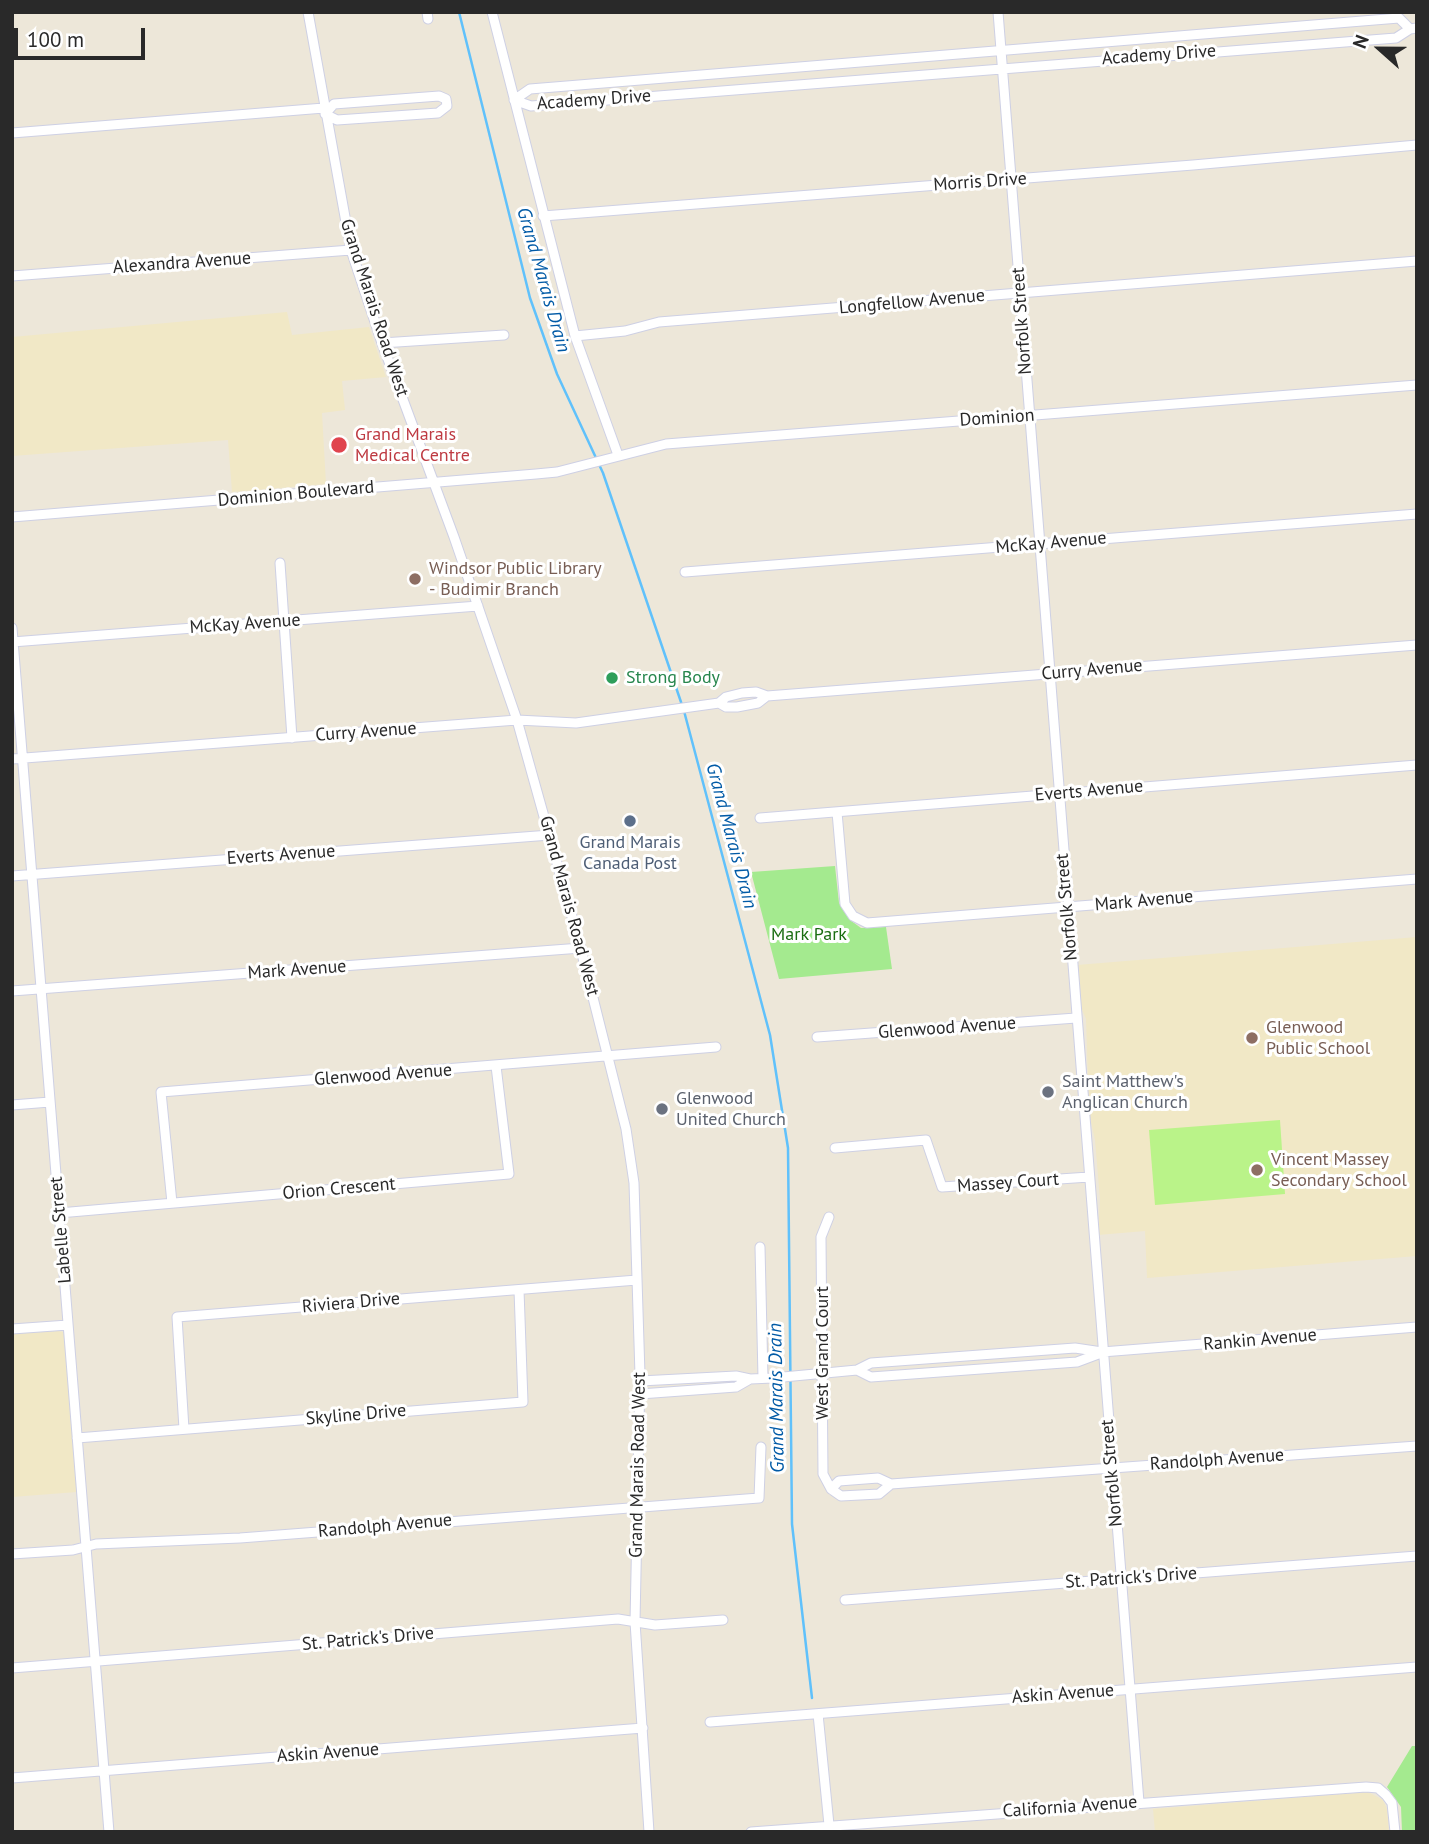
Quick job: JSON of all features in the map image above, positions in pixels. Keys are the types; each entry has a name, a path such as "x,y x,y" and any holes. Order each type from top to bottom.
{"street":[{"name":"Grand Marais Road West","path":"308,12 351,250 517,720 581,948 630,1149 634,1182 640,1381 635,1622 649,1832"},
{"path":"492,12 575,336 618,455"},
{"name":"Norfolk Street","path":"998,12 1139,1802"},
{"name":"Academy Drive","path":"1399,18 1413,29 1396,38 531,106 513,100 530,89 1399,18"},
{"path":"12,133 325,111 334,104 439,96 446,99 447,106 438,113 337,120 325,111"},
{"name":"Morris Drive","path":"543,216 1417,145"},
{"name":"Alexandra Avenue","path":"12,276 351,250"},
{"name":"Longfellow Avenue","path":"575,336 625,331 659,322 1417,261"},
{"path":"382,343 504,335"},
{"name":"Dominion","path":"579,467 666,444 1417,385"},
{"name":"Dominion Boulevard","path":"12,517 536,474 579,467"},
{"name":"McKay Avenue","path":"685,572 1417,514"},
{"path":"280,564 292,738"},
{"name":"McKay Avenue","path":"13,642 478,606"},
{"name":"Labelle Street","path":"12,628 109,1832"},
{"name":"Curry Avenue","path":"12,759 517,720 576,723 719,703 726,697 742,693 756,692 767,696 1417,645"},
{"name":"Everts Avenue","path":"760,818 1417,765"},
{"name":"Mark Avenue","path":"837,812 845,904 853,916 867,923 1417,879"},
{"name":"Everts Avenue","path":"12,876 550,835"},
{"name":"Mark Avenue","path":"12,991 581,948"},
{"name":"Glenwood Avenue","path":"817,1037 1076,1018"},
{"name":"Glenwood Avenue","path":"172,1203 161,1092 716,1047"},
{"name":"Orion Crescent","path":"59,1213 509,1174 496,1066"},
{"path":"12,1105 50,1102"},
{"name":"Massey Court","path":"835,1148 926,1140 942,1187 1089,1177"},
{"name":"West Grand Court","path":"828,1217 821,1237 819,1373 823,1474 831,1489"},
{"path":"760,1247 768,1378"},
{"name":"Riviera Drive","path":"184,1429 177,1317 637,1280"},
{"name":"Skyline Drive","path":"77,1438 523,1402 519,1290"},
{"path":"12,1329 68,1325"},
{"name":"Rankin Avenue","path":"640,1381 736,1376 750,1379 768,1378 857,1370 871,1363 1075,1348 1102,1352 1417,1327"},
{"name":"Rankin Avenue","path":"857,1370 871,1377 1064,1363 1077,1362 1102,1352"},
{"name":"Rankin Avenue","path":"640,1394 736,1387 750,1379"},
{"name":"Randolph Avenue","path":"891,1484 878,1493 853,1496 841,1496 831,1489 839,1480 877,1478 891,1484 1417,1446"},
{"name":"Randolph Avenue","path":"12,1554 73,1550 96,1544 240,1538 759,1497 761,1447"},
{"name":"St. Patrick's Drive","path":"845,1600 1417,1556"},
{"name":"St. Patrick's Drive","path":"12,1668 618,1619 655,1625 723,1620"},
{"name":"Askin Avenue","path":"710,1722 1417,1667"},
{"path":"818,1714 829,1825"},
{"name":"Askin Avenue","path":"12,1778 643,1728"},
{"name":"California Avenue","path":"751,1832 1366,1787 1378,1788 1392,1803 1395,1832"}],"shaded area":[{"path":"287,312 292,335 369,327 386,377 342,381 345,410 322,413 326,484 232,492 228,440 12,456 12,337"},
{"path":"1417,937 1417,1256 1147,1278 1145,1231 1098,1235 1100,1200 1095,1140 1089,1113 1086,1019 1080,1005 1077,965"},
{"path":"63,1332 66,1338 77,1492 12,1497 12,1334"},
{"path":"1368,1792 1383,1800 1387,1809 1389,1832 1155,1832 1153,1809"}],"green space":[{"name":"Mark Park","path":"835,866 839,903 850,920 861,928 886,927 892,969 779,979 751,872"},
{"path":"1280,1120 1285,1194 1155,1205 1149,1130"},
{"path":"1412,1746 1417,1746 1417,1832 1402,1832 1401,1807 1387,1787"}],"waterway":[{"name":"Grand Marais Drain","path":"459,12 530,298 557,374 603,473 682,705"},
{"name":"Grand Marais Drain","path":"684,711 770,1035 788,1148 792,1524 812,1698"}],"place":[{"name":"Grand Marais Medical Centre","path":"339,445"},
{"name":"Windsor Public Library - Budimir Branch","path":"415,579"},
{"name":"Strong Body","path":"612,678"},
{"name":"Grand Marais Canada Post","path":"630,821"},
{"name":"Glenwood Public School","path":"1252,1038"},
{"name":"Saint Matthew's Anglican Church","path":"1048,1092"},
{"name":"Glenwood United Church","path":"662,1109"},
{"name":"Vincent Massey Secondary School","path":"1257,1170"}]}
